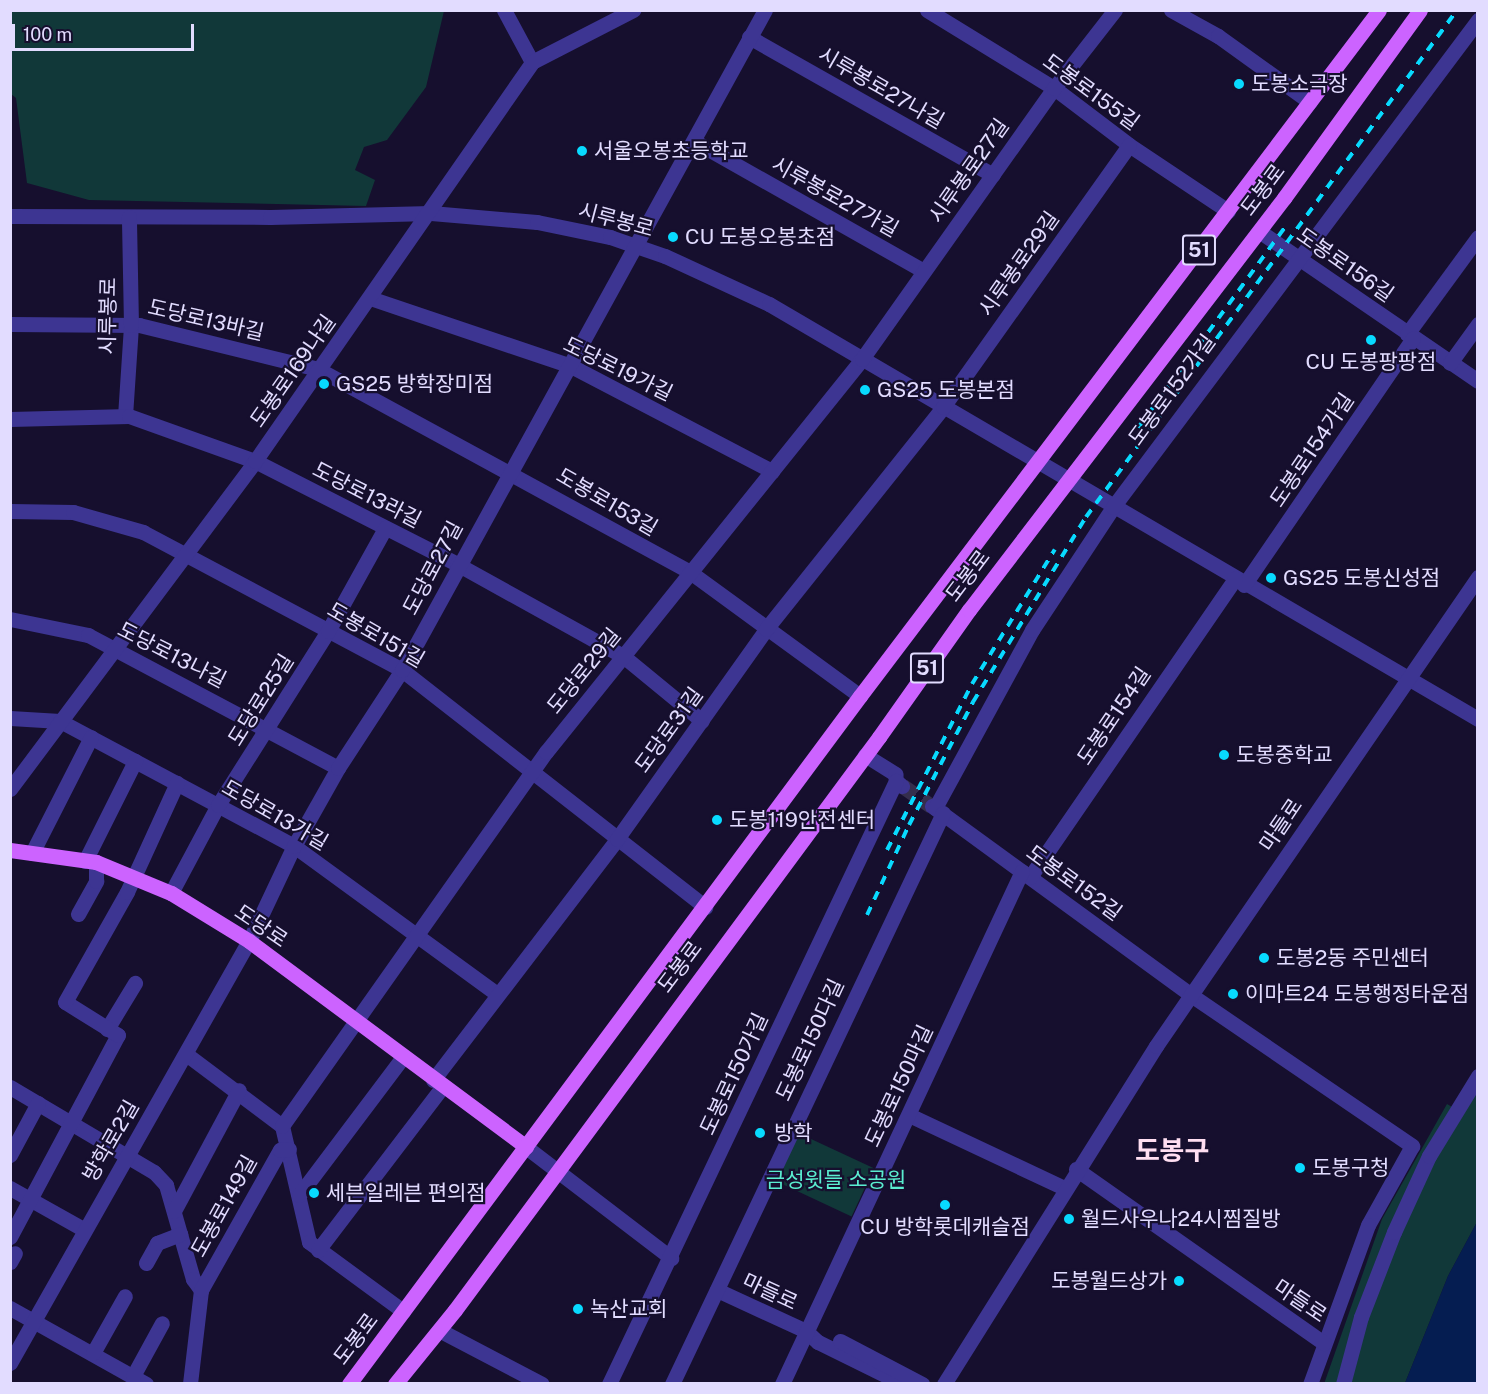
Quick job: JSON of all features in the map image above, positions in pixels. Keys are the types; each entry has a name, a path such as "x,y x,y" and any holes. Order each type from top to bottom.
{"main road":[{"name":"도봉로","path":"349,1383 860,696 1039,463 1379,10"},
{"name":"도봉로","path":"395,1383 439,1330 555,1170 866,755 969,610 1259,231 1420,10"},
{"name":"도당로","path":"10,850 91,861 133,875 171,893 249,941 526,1148"}],"street":[{"path":"504,10 532,62"},
{"name":"도봉로169나길","path":"10,789 255,461 318,369 431,213 532,62 633,10"},
{"name":"도당로27길","path":"249,941 294,846 338,768 402,670 457,564 638,246 765,10"},
{"name":"도봉로155길","path":"927,10 1054,88 1129,145 1228,211"},
{"name":"시루봉로27길","path":"862,359 1054,88 1115,10"},
{"path":"1171,10 1218,36 1310,102"},
{"name":"도봉로152가길","path":"937,809 1032,630 1113,507 1297,257 1478,20"},
{"name":"시루봉로27나길","path":"749,37 993,175"},
{"name":"시루봉로27가길","path":"693,141 924,271"},
{"name":"시루봉로29길","path":"943,407 1129,145"},
{"name":"시루봉로","path":"10,216 129,217 431,213 537,222 638,246 769,304 1039,463"},
{"name":"시루봉로","path":"125,416 131,325 129,217"},
{"name":"도봉로156길","path":"1259,231 1478,381"},
{"path":"1410,336 1478,237"},
{"name":"도당로19가길","path":"370,298 571,366 772,471"},
{"name":"도당로13바길","path":"10,324 131,325 318,369"},
{"path":"1450,363 1478,324"},
{"name":"도봉로154가길","path":"1239,582 1410,336"},
{"name":"도당로29길","path":"358,1023 533,771 622,656 862,359"},
{"name":"도봉로153길","path":"318,369 511,471 690,572 766,630 860,696"},
{"name":"도당로31길","path":"437,1083 498,994 617,839 766,630 943,407"},
{"name":"도당로13라길","path":"10,419 125,416 255,461 457,564 622,656 702,721"},
{"path":"1039,463 1239,582 1478,719"},
{"name":"도봉로151길","path":"10,511 73,512 103,518 186,553 402,670 705,907"},
{"name":"도당로25길","path":"171,893 219,806 269,730 328,631 385,528"},
{"name":"마들로","path":"944,1383 1076,1169 1191,995 1478,577"},
{"name":"도봉로154길","path":"1026,874 1239,582"},
{"name":"도당로13나길","path":"10,619 88,635 338,768"},
{"name":"도당로13가길","path":"10,718 60,721 294,846 498,994"},
{"path":"32,852 91,737"},
{"name":"도봉로150가길","path":"609,1383 899,784 895,774 866,755"},
{"path":"78,914 96,881 91,861 135,761"},
{"path":"10,1237 72,1123 76,1109 118,1035 65,1002 133,875 177,783"},
{"name":"도봉로152길","path":"937,809 1191,995"},
{"name":"도봉로150다길","path":"672,1383 717,1290 937,809"},
{"name":"도봉로150마길","path":"782,1383 1026,874"},
{"name":"방학로2길","path":"10,1363 83,1229 186,1054 249,941"},
{"path":"107,1029 135,984"},
{"path":"1191,995 1412,1146 1370,1220 1310,1383"},
{"path":"186,1054 239,1090 282,1126 358,1023"},
{"path":"299,1196 403,1057"},
{"path":"1343,1383 1361,1317 1394,1232 1429,1156 1478,1076"},
{"path":"318,1250 437,1083"},
{"path":"10,1087 127,1156 166,1185 193,1279 201,1290 190,1383"},
{"name":"도봉로149길","path":"174,1210 239,1090"},
{"path":"10,1155 38,1102"},
{"path":"909,1115 1064,1188"},
{"name":"도봉로149길","path":"282,1126 309,1242 403,1311"},
{"path":"526,1148 671,1258"},
{"name":"도봉로149길","path":"201,1290 280,1150 289,1149"},
{"name":"마들로","path":"1076,1169 1324,1343"},
{"path":"10,1188 83,1229"},
{"path":"146,1263 157,1243 180,1234"},
{"name":"마들로","path":"717,1290 806,1331 822,1333 922,1383"},
{"path":"93,1353 125,1296"},
{"path":"10,1308 93,1353 134,1379 162,1323"},
{"path":"439,1330 542,1383"},
{"name":"마들로","path":"806,1331 818,1342 903,1383"}],"green space":[{"path":"11,10 444,11 426,87 387,140 364,147 355,170 375,180 366,206 89,200 27,183 16,98 11,94"},
{"path":"1477,1083 1477,1222 1448,1276 1405,1383 1324,1384 1382,1219 1447,1104 1459,1111"},
{"name":"금성윗들 소공원","path":"796,1132 874,1168 852,1216 774,1180"}],"water":[{"path":"1477,1222 1477,1383 1405,1383 1448,1276"}],"tunnel":[{"path":"903,786 932,806"}],"railway":[{"path":"867,915 909,825 973,702 1086,517 1457,10"},
{"path":"1138,428 1285,227"},
{"path":"887,850 972,684 1055,549"}],"place":[{"name":"도봉소극장","path":"1239,84"},
{"name":"서울오봉초등학교","path":"582,151"},
{"name":"CU 도봉오봉초점","path":"673,237"},
{"name":"CU 도봉팡팡점","path":"1371,340"},
{"name":"GS25 방학장미점","path":"324,384"},
{"name":"GS25 도봉본점","path":"865,390"},
{"name":"GS25 도봉신성점","path":"1271,578"},
{"name":"도봉중학교","path":"1224,755"},
{"name":"도봉119안전센터","path":"717,820"},
{"name":"도봉2동 주민센터","path":"1264,958"},
{"name":"이마트24 도봉행정타운점","path":"1233,994"},
{"name":"방학","path":"760,1133"},
{"name":"도봉구청","path":"1300,1168"},
{"name":"세븐일레븐 편의점","path":"314,1193"},
{"name":"CU 방학롯데캐슬점","path":"945,1205"},
{"name":"월드사우나24시찜질방","path":"1069,1219"},
{"name":"도봉월드상가","path":"1179,1281"},
{"name":"녹산교회","path":"578,1309"}],"district":[{"name":"도봉구","path":"1172,1151"}]}
